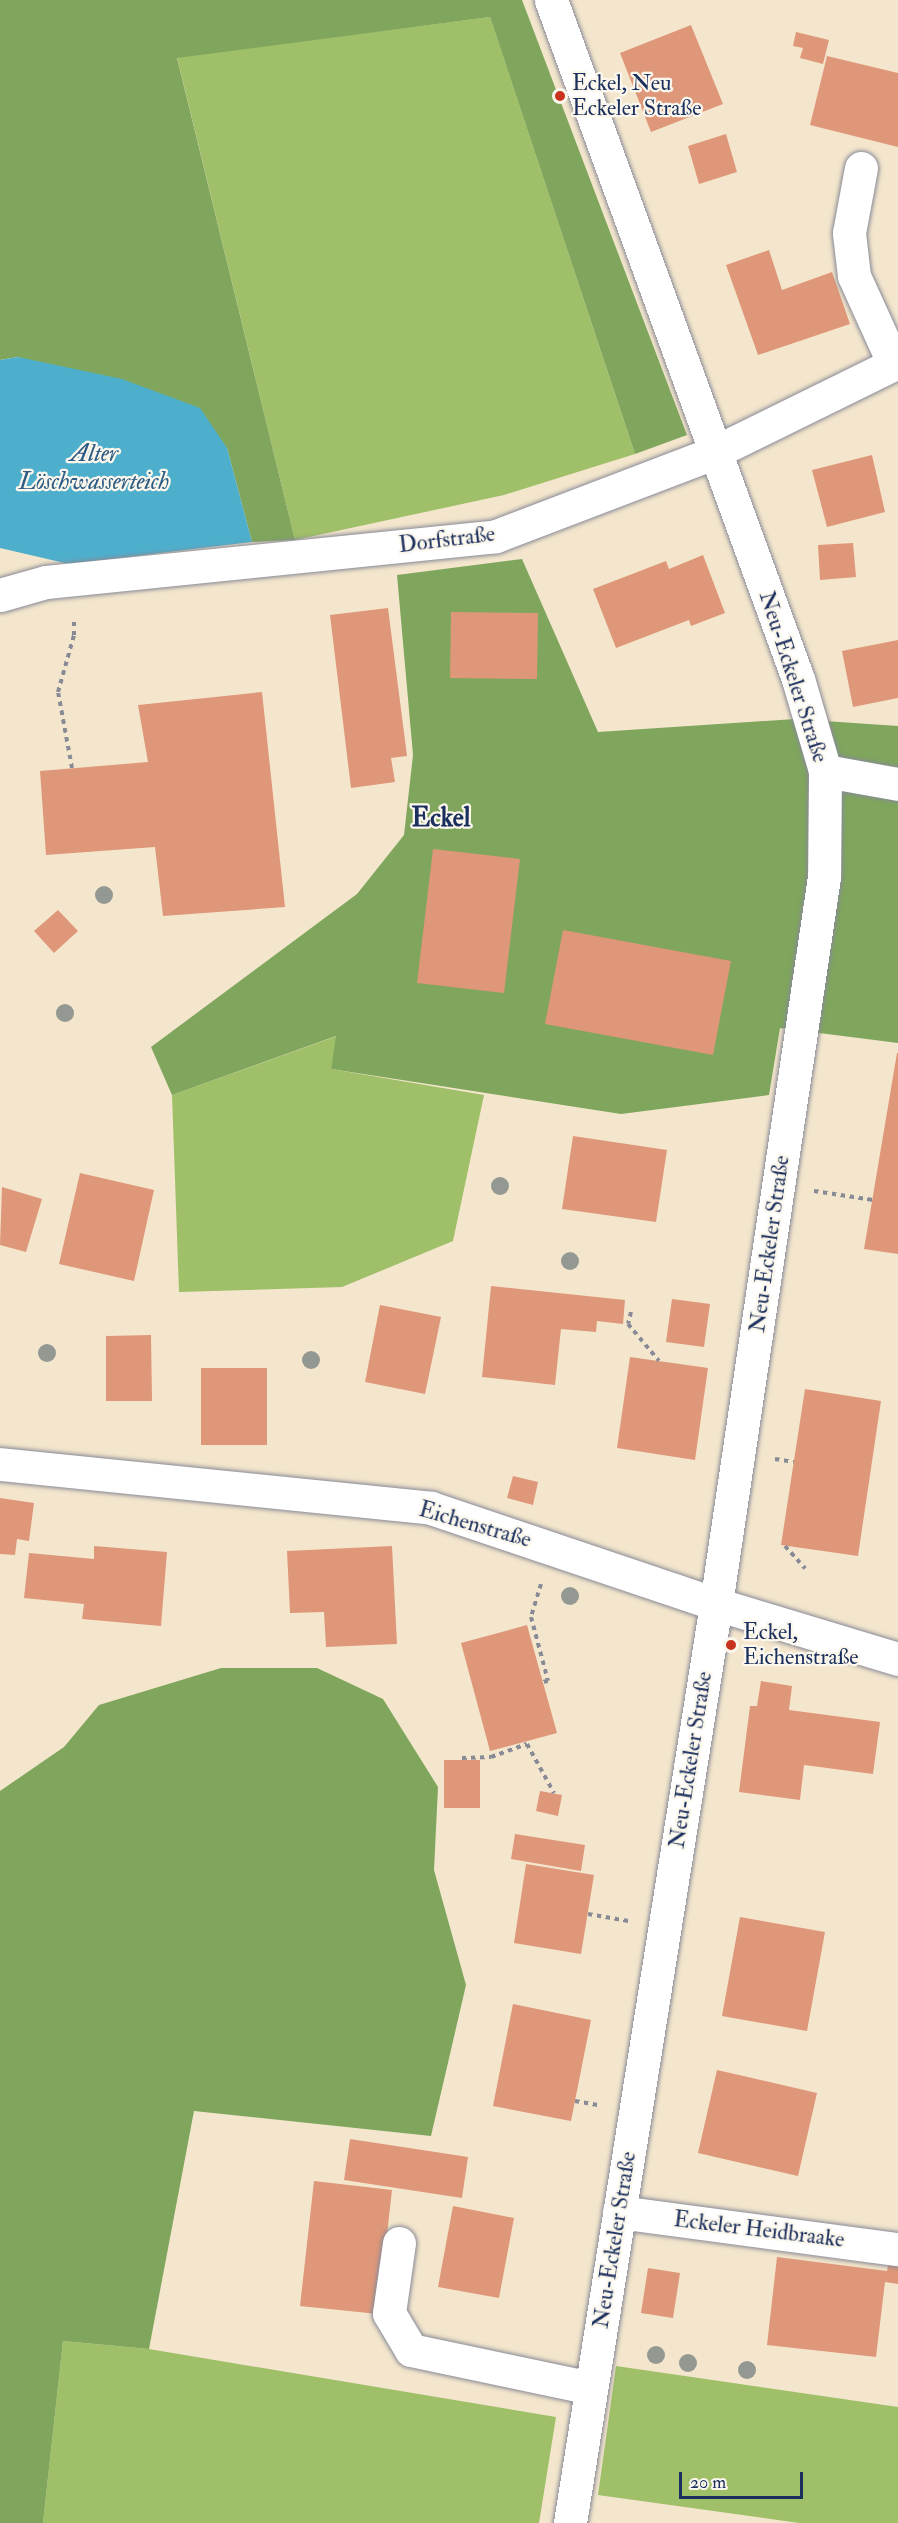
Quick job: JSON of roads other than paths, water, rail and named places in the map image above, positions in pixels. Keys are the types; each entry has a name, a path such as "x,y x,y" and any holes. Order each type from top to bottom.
{"street":[{"name":"Neu-Eckeler Straße","path":"551,0 713,453 798,679 825,771 824,877 716,1604 570,2523"},
{"path":"861,168 849,234 854,276 896,363"},
{"name":"Dorfstraße","path":"0,595 46,582 496,536 713,453 896,363"},
{"path":"825,771 898,784"},
{"name":"Eichenstraße","path":"0,1464 431,1508 716,1604 898,1659"},
{"name":"Eckeler Heidbraake","path":"619,2212 898,2249"},
{"path":"399,2243 389,2313 411,2350 591,2388"}],"water":[{"name":"Alter Löschwasserteich","path":"18,357 122,379 200,408 227,448 252,542 69,564 0,548 0,360"}],"place":[{"name":"Eckel, Neu Eckeler Straße","path":"560,96"},
{"name":"Eckel, Eichenstraße","path":"731,1645"}],"district":[{"name":"Eckel","path":"441,819"}]}
